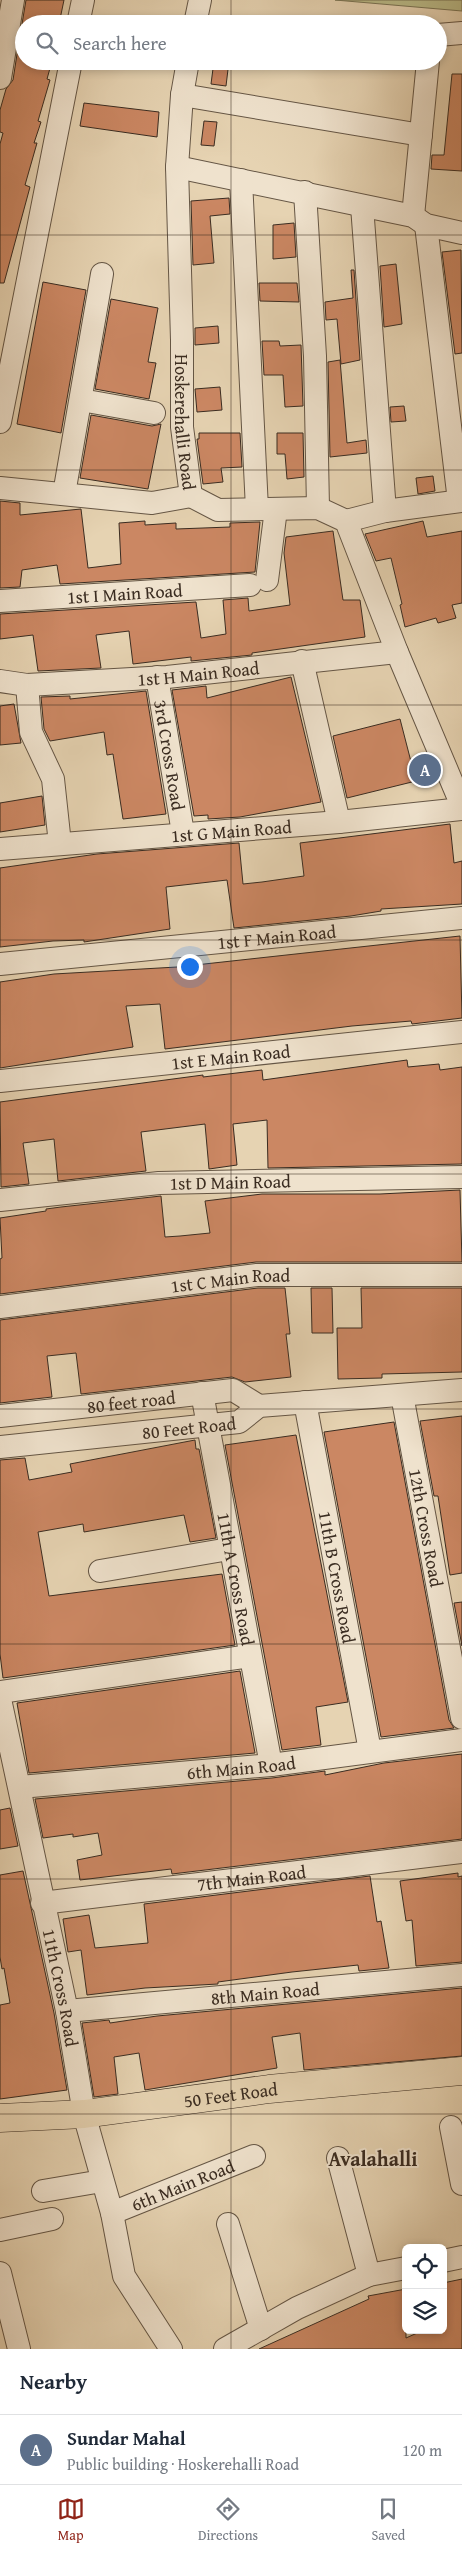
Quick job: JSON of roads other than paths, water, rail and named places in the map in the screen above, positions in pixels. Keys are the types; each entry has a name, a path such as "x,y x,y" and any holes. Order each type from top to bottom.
{"main road":[{"name":"50 Feet Road","path":"0,2118 84,2114 269,2089 462,2072"}],"street":[{"path":"80,15 82,0"},
{"path":"197,15 200,0"},
{"path":"0,78 8,15"},
{"path":"447,35 462,34"},
{"path":"0,422 68,70"},
{"name":"Hoskerehalli Road","path":"186,70 182,95 177,167 182,340 167,416 190,496 218,510 318,508 346,521"},
{"path":"427,70 421,135 420,220 461,501 385,511 346,521 397,652 462,808"},
{"path":"182,95 421,135"},
{"path":"177,167 305,192 420,220 462,233"},
{"path":"242,180 266,509"},
{"path":"305,192 315,356 318,508"},
{"path":"362,206 385,511"},
{"path":"64,494 102,274"},
{"path":"81,400 167,416"},
{"path":"0,488 152,503 190,496"},
{"name":"1st I Main Road","path":"0,601 258,583 266,509"},
{"name":"1st H Main Road","path":"0,681 27,685 157,677 397,652"},
{"path":"302,661 339,822"},
{"name":"3rd Cross Road","path":"157,677 183,833"},
{"path":"27,685 31,732 53,779 60,844"},
{"name":"1st G Main Road","path":"0,849 339,822 462,808"},
{"name":"1st F Main Road","path":"0,964 462,918"},
{"name":"1st E Main Road","path":"0,1081 462,1032"},
{"name":"1st D Main Road","path":"0,1200 159,1183 462,1177"},
{"name":"1st C Main Road","path":"0,1307 257,1275 462,1275"},
{"name":"80 feet road","path":"0,1416 233,1390 259,1406"},
{"name":"80 Feet Road","path":"0,1447 239,1422 259,1406 462,1390"},
{"name":"11th A Cross Road","path":"202,1393 229,1549 271,1765"},
{"name":"12th Cross Road","path":"402,1395 462,1718"},
{"name":"11th B Cross Road","path":"305,1402 370,1751"},
{"path":"100,1571 229,1549"},
{"path":"0,1692 250,1656"},
{"name":"11th Cross Road","path":"0,1699 20,1787 42,1903 67,2011 84,2114 112,2213 124,2276 171,2349"},
{"name":"6th Main Road","path":"20,1787 271,1765 462,1740"},
{"name":"7th Main Road","path":"42,1903 462,1852"},
{"name":"8th Main Road","path":"67,2011 462,1975"},
{"path":"451,2127 462,2184"},
{"name":"6th Main Road","path":"112,2213 254,2156"},
{"path":"338,2158 369,2275"},
{"path":"43,2191 102,2181"},
{"path":"0,2230 52,2220"},
{"path":"228,2224 261,2329"},
{"path":"447,2260 462,2257"},
{"path":"225,2349 297,2308 369,2275 402,2269"},
{"path":"0,2273 6,2328 18,2349"}],"place":[{"name":"Sundar Mahal","path":"425,770"}],"district":[{"name":"Avalahalli","path":"373,2158"}]}
